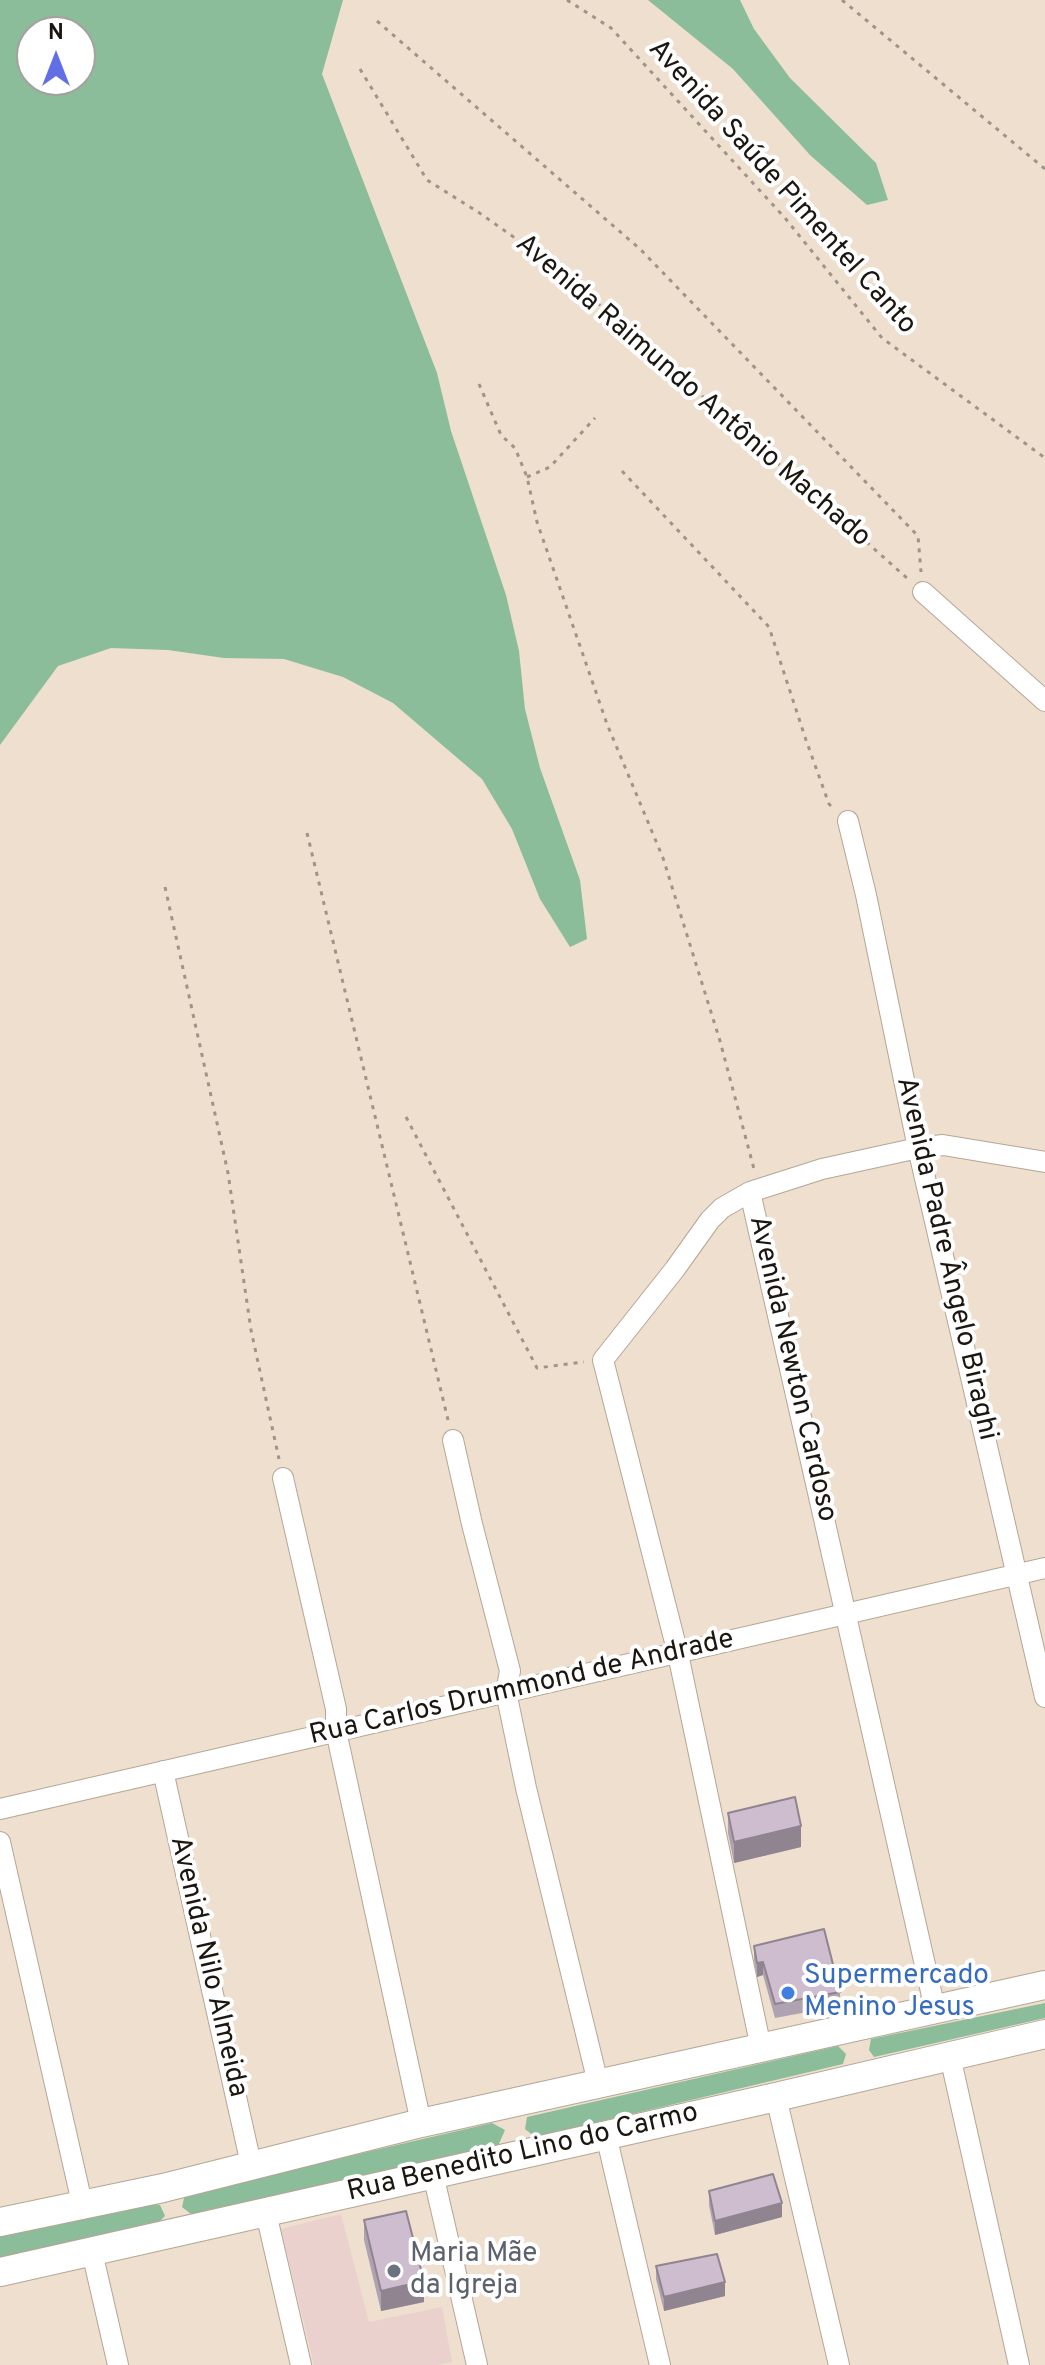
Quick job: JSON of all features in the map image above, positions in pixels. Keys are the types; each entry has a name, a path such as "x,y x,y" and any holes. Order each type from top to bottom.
{"main road":[{"name":"Rua Benedito Lino do Carmo","path":"0,2222 163,2188 421,2123 1045,1985"},
{"name":"Rua Benedito Lino do Carmo","path":"0,2272 1045,2034"}],"street":[{"path":"923,592 1045,701"},
{"name":"Avenida Padre Ângelo Biraghi","path":"848,821 918,1148 1045,1697"},
{"path":"761,2048 678,1654 603,1360 710,1220 722,1208 750,1192 795,1176 943,1145 964,1146 1045,1162"},
{"name":"Avenida Newton Cardoso","path":"750,1192 935,2009"},
{"path":"453,1440 510,1671 506,1692 598,2083"},
{"path":"283,1478 336,1709 336,1731 421,2123"},
{"name":"Rua Carlos Drummond de Andrade","path":"0,1809 1045,1568"},
{"name":"Avenida Nilo Almeida","path":"163,1771 251,2164"},
{"path":"0,1842 82,2203"},
{"path":"950,2056 1019,2365"},
{"path":"776,2097 839,2365"},
{"path":"606,2135 660,2365"},
{"path":"433,2174 477,2365"},
{"path":"266,2213 301,2365"},
{"path":"92,2252 118,2365"}],"path":[{"name":"Avenida Saúde Pimentel Canto","path":"567,0 611,28 785,218 882,338 1045,458"},
{"path":"842,0 1045,169"},
{"path":"377,21 640,249 918,536 923,592"},
{"name":"Avenida Raimundo Antônio Machado","path":"360,69 427,180 491,221 584,291 923,592"},
{"name":"Avenida Newton Cardoso","path":"479,384 501,435 515,448 527,477 537,522 607,724 663,858 720,1041 755,1170 750,1192"},
{"path":"527,477 550,467 595,418"},
{"path":"622,471 769,627 829,804 848,821"},
{"path":"307,833 453,1440"},
{"path":"165,887 228,1173 251,1330 283,1478"},
{"path":"406,1117 537,1368 603,1360"}],"shaded area":[{"path":"341,2214 369,2322 442,2307 452,2362 437,2365 314,2365 281,2229"}],"green space":[{"path":"0,0 343,0 322,74 437,373 451,431 506,595 519,651 525,709 540,768 580,880 587,939 570,947 540,899 512,829 482,779 393,703 343,677 284,659 224,658 168,650 111,648 58,666 0,745"},
{"path":"648,0 740,0 754,29 790,78 876,163 888,200 867,205 810,155 733,69"},
{"path":"1045,2003 1045,2018 874,2057 869,2050 871,2039"},
{"path":"838,2046 846,2054 843,2064 535,2137 525,2129 527,2117"},
{"path":"492,2123 505,2130 498,2146 191,2214 182,2207 185,2194"},
{"path":"144,2202 160,2205 165,2216 157,2224 0,2260 0,2236"}],"building":[{"path":"795,1797 801,1826 734,1842 728,1813"},
{"path":"824,1929 840,1992 775,2004 763,1962 757,1963 754,1946"},
{"path":"773,2174 782,2203 715,2221 709,2191"},
{"name":"Maria Mãe da Igreja","path":"406,2211 424,2281 381,2291 364,2220"},
{"path":"717,2254 725,2282 664,2297 656,2266"}],"place":[{"name":"Supermercado Menino Jesus","path":"788,1993"},
{"name":"Maria Mãe da Igreja","path":"394,2271"}]}
